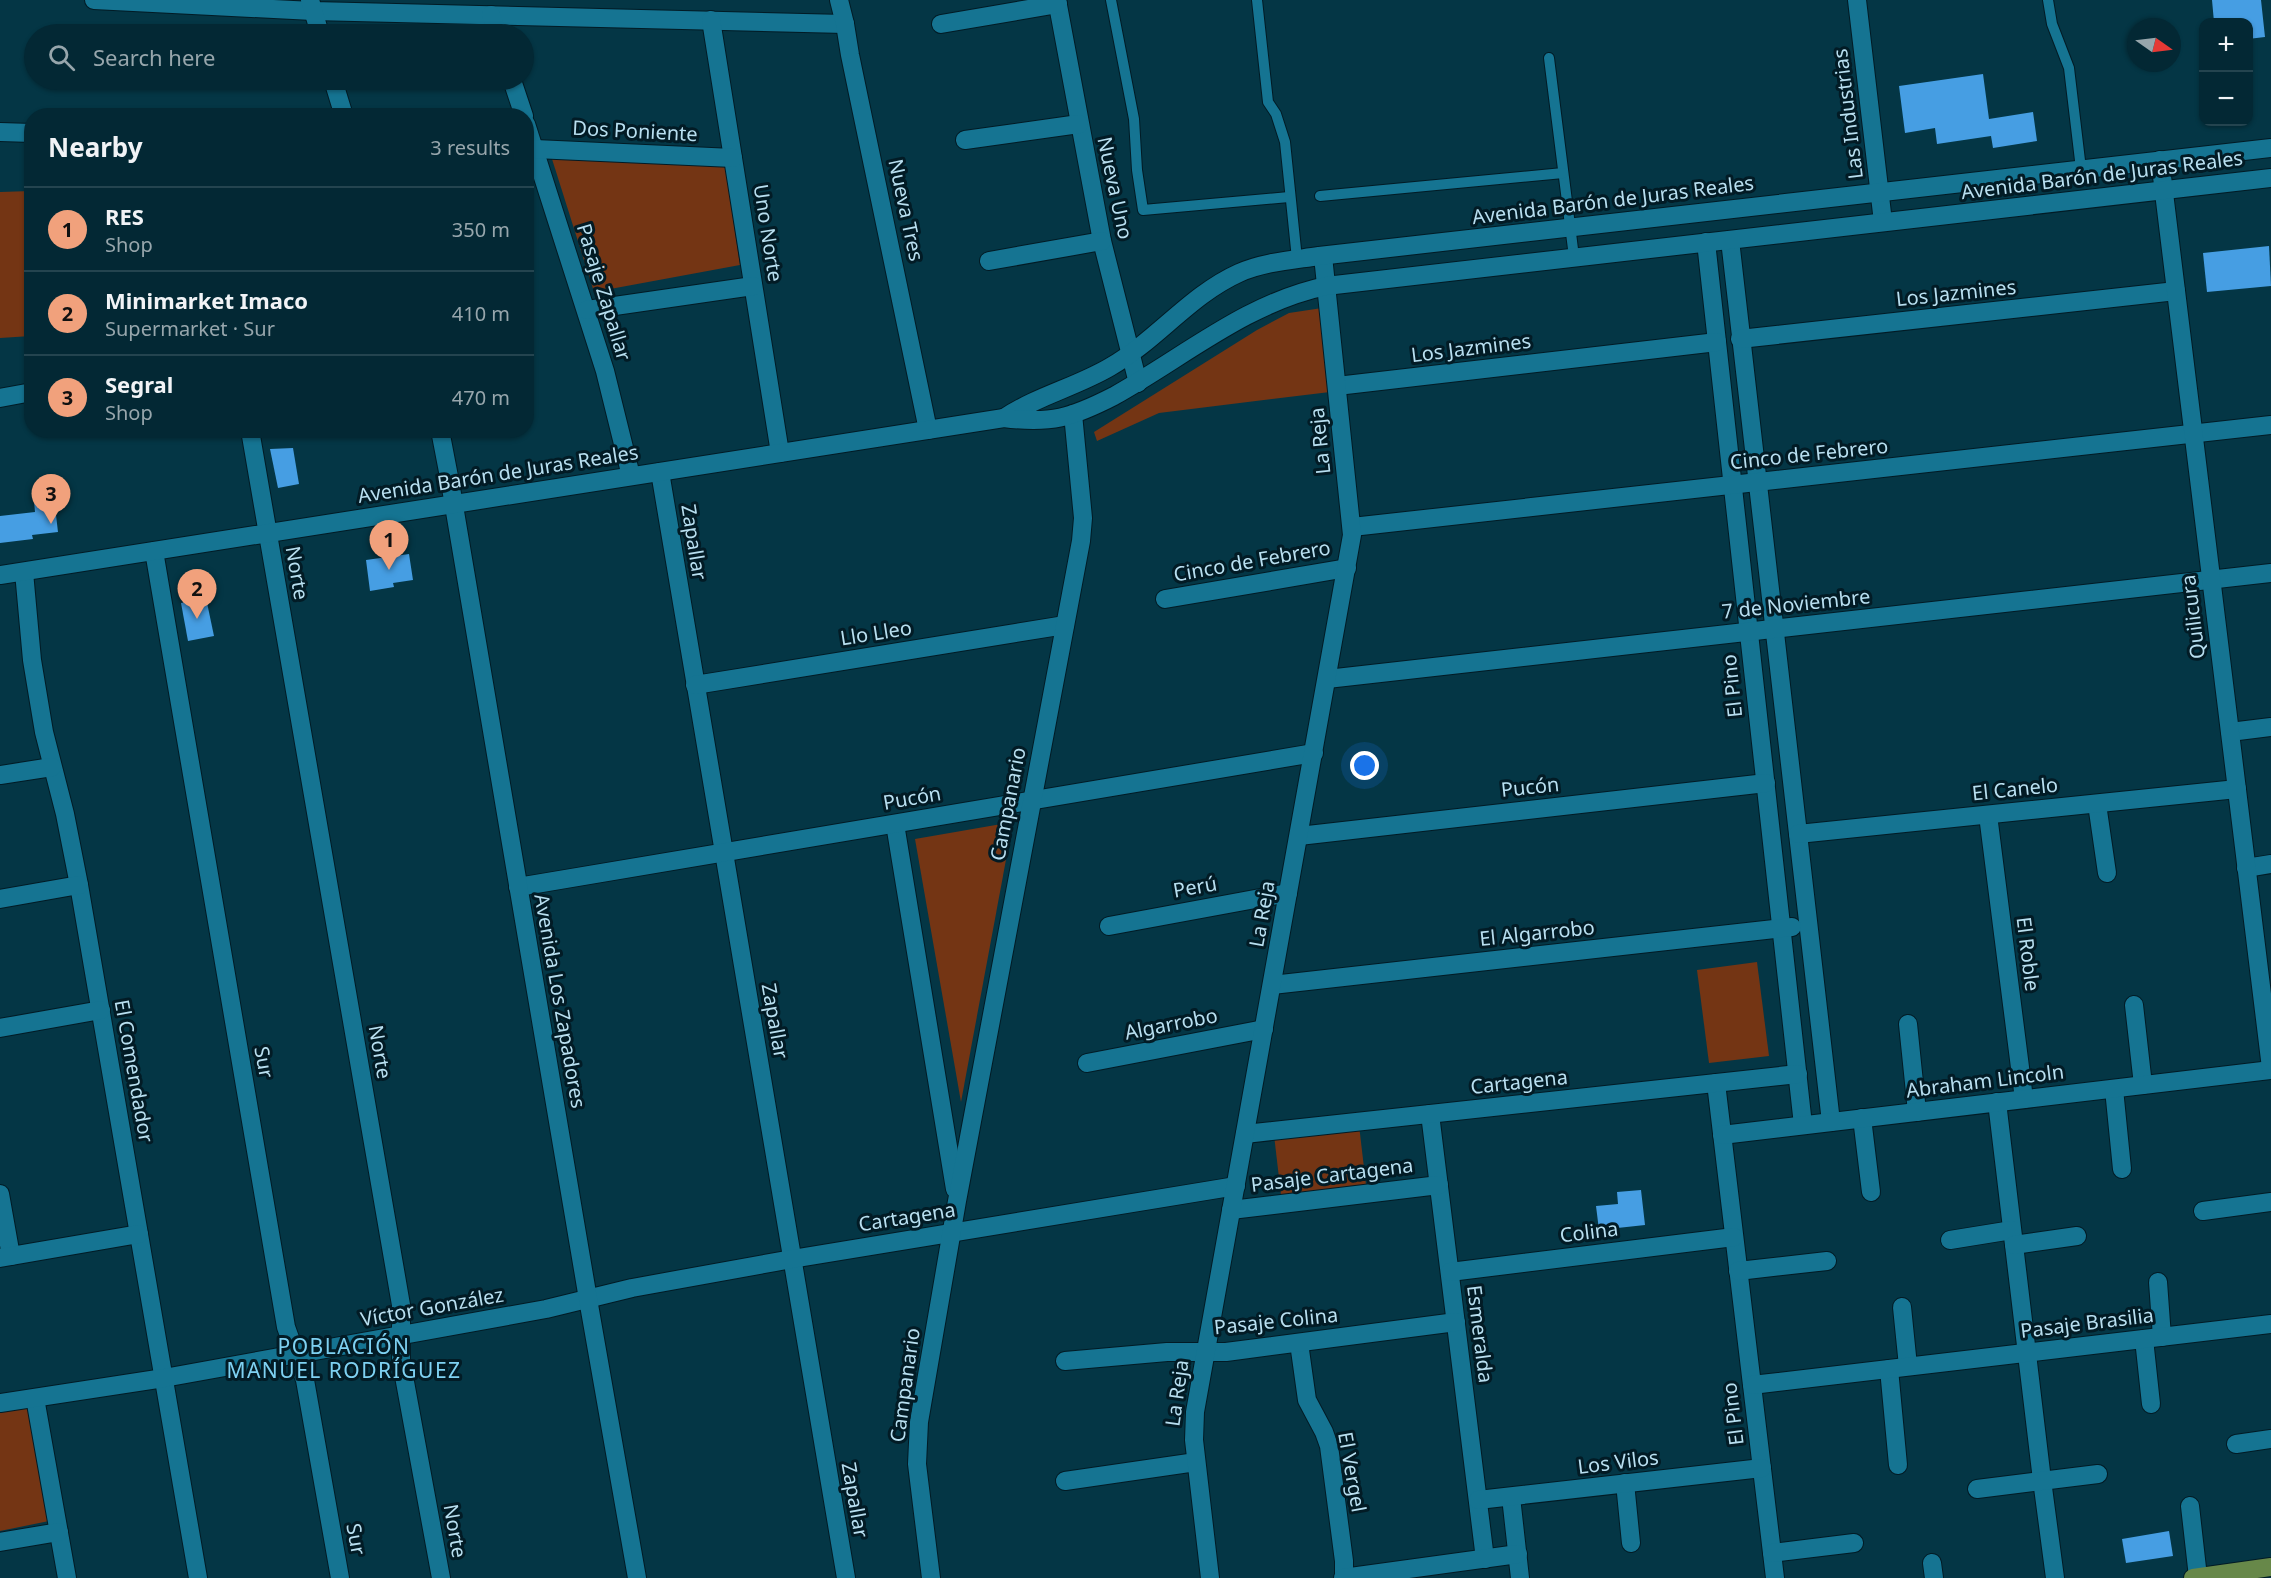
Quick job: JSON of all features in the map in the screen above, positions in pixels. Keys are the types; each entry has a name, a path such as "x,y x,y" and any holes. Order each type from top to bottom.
{"main road":[{"path":"2195,1577 2271,1567"}],"street":[{"path":"94,0 311,5 491,15 846,24"},
{"name":"Nueva Tres","path":"839,0 846,24 928,430"},
{"name":"Las Industrias","path":"1857,0 1883,222"},
{"path":"941,24 1057,2"},
{"name":"Nueva Uno","path":"1057,2 1102,241 1137,383"},
{"path":"311,5 317,24"},
{"path":"491,15 494,24"},
{"name":"Uno Norte","path":"711,20 780,453"},
{"path":"336,90 342,108"},
{"path":"515,90 521,108"},
{"path":"965,141 1079,124"},
{"path":"0,132 24,133"},
{"name":"Avenida Barón de Juras Reales","path":"1004,418 1033,401 1091,378 1130,354 1214,286 1241,272 1269,264 1296,259 2271,148"},
{"name":"Dos Poniente","path":"535,149 733,158"},
{"name":"Pasaje Zapallar","path":"535,149 587,310 632,476"},
{"name":"Quilicura","path":"2160,160 2246,868 2268,1016 2271,1069"},
{"name":"Avenida Barón de Juras Reales","path":"0,576 1004,418 1042,421 1073,414 1094,406 1137,383 1258,309 1304,291 1326,286 2271,178"},
{"path":"1730,240 1831,1122"},
{"path":"989,261 1102,241"},
{"name":"El Pino","path":"1706,242 1803,1125"},
{"name":"La Reja","path":"1210,1578 1196,1462 1194,1424 1347,568 1352,527 1323,256"},
{"path":"587,310 753,286"},
{"name":"Los Jazmines","path":"1740,339 2176,291"},
{"name":"Los Jazmines","path":"1336,386 1717,342"},
{"path":"0,398 24,394"},
{"name":"Campanario","path":"931,1578 918,1473 917,1435 957,1201 1082,530 1073,414"},
{"name":"Cinco de Febrero","path":"1352,527 2271,425"},
{"name":"Norte","path":"251,438 401,1305 401,1360 441,1578"},
{"name":"Avenida Los Zapadores","path":"442,438 637,1578"},
{"name":"Zapallar","path":"660,472 846,1578"},
{"name":"Sur","path":"154,551 286,1327 305,1380 340,1578"},
{"name":"Cinco de Febrero","path":"1165,599 1347,568"},
{"name":"El Comendador","path":"24,572 36,690 79,885 198,1578"},
{"name":"7 de Noviembre","path":"1327,679 2271,573"},
{"name":"Llo Lleo","path":"695,685 1065,625"},
{"path":"2230,732 2271,727"},
{"name":"Pucón","path":"518,887 1314,753"},
{"path":"0,775 52,766"},
{"name":"Pucón","path":"1299,836 1766,783"},
{"name":"El Canelo","path":"1798,834 2237,789"},
{"path":"2097,804 2107,873"},
{"name":"El Roble","path":"1988,815 2024,1099"},
{"name":"Campanario","path":"895,824 957,1201"},
{"path":"2246,868 2271,864"},
{"path":"0,899 79,885"},
{"name":"Perú","path":"1109,926 1288,893"},
{"name":"El Algarrobo","path":"1272,985 1808,925"},
{"path":"2134,1005 2143,1085"},
{"path":"0,1028 101,1010"},
{"path":"1908,1024 1917,1112"},
{"name":"Algarrobo","path":"1088,1063 1264,1029"},
{"name":"Abraham Lincoln","path":"1722,1135 2271,1069"},
{"name":"Cartagena","path":"1245,1134 1798,1074"},
{"name":"El Pino","path":"1716,1083 1775,1578"},
{"path":"2114,1089 2122,1169"},
{"path":"1997,1102 2055,1578"},
{"name":"Esmeralda","path":"1430,1114 1485,1559"},
{"path":"1862,1118 1870,1192"},
{"name":"Pasaje Cartagena","path":"1231,1210 1439,1185"},
{"name":"Cartagena","path":"588,1299 632,1288 792,1259 1236,1186"},
{"path":"0,1199 6,1257 139,1234"},
{"path":"2203,1211 2271,1202"},
{"path":"1950,1240 2077,1236"},
{"name":"Colina","path":"1450,1272 1734,1237"},
{"path":"1738,1270 1827,1261"},
{"path":"2158,1282 2162,1337"},
{"name":"Víctor González","path":"0,1403 164,1378 546,1309 588,1299"},
{"path":"1902,1307 1908,1366"},
{"name":"Pasaje Colina","path":"1065,1361 1167,1352 1226,1352 1456,1322"},
{"name":"Pasaje Brasilia","path":"1752,1384 2271,1324"},
{"path":"2144,1339 2151,1404"},
{"name":"El Vergel","path":"1299,1343 1306,1400 1329,1446 1344,1561 1343,1578"},
{"path":"1889,1369 1898,1464"},
{"path":"35,1398 67,1578"},
{"path":"2236,1444 2271,1439"},
{"path":"1065,1481 1196,1462"},
{"name":"Los Vilos","path":"1478,1500 1762,1467"},
{"path":"1977,1489 2098,1474"},
{"path":"1625,1484 1631,1544"},
{"path":"1511,1497 1520,1578"},
{"path":"2190,1506 2195,1577"},
{"path":"0,1542 59,1532"},
{"path":"1772,1553 1854,1544"},
{"path":"1343,1578 1409,1574 1518,1554"}],"lane":[{"path":"1112,0 1134,119 1137,170 1143,210 1289,197"},
{"path":"1257,0 1268,102 1281,128 1284,142 1296,259"},
{"path":"2048,0 2052,24 2069,68 2081,169"},
{"path":"1549,58 1574,257"},
{"path":"1320,196 1563,173"}],"shaded area":[{"path":"552,159 725,165 740,265 594,292"},
{"path":"24,191 24,336 0,338 0,192"},
{"path":"1322,308 1330,392 1159,413 1097,441 1094,432 1257,330 1289,313"},
{"path":"1013,822 961,1102 915,839"},
{"path":"1757,962 1769,1056 1709,1063 1697,970"},
{"path":"1359,1125 1366,1185 1281,1195 1274,1135"},
{"path":"30,1404 49,1521 0,1531 0,1410"}],"building":[{"path":"2212,0 2261,0 2265,37 2253,38 2253,18 2214,18"},
{"path":"1983,74 1989,119 2033,112 2037,141 1993,148 1991,136 1937,144 1935,128 1905,133 1899,86"},
{"path":"2269,246 2271,286 2207,292 2203,253"},
{"path":"293,448 299,484 278,488 270,449"},
{"path":"54,498 58,532 32,535 33,539 0,543 0,516 35,512 34,501"},
{"path":"409,554 413,580 393,583 394,587 370,591 366,560"},
{"path":"206,598 214,636 188,641 181,603"},
{"path":"1641,1190 1645,1225 1599,1230 1596,1206 1618,1204 1617,1192"},
{"path":"2169,1531 2173,1556 2126,1563 2122,1539"}],"place":[{"name":"Segral","path":"51,524"},
{"name":"RES","path":"389,570"},
{"name":"Minimarket Imaco","path":"197,619"}],"district":[{"name":"POBLACIÓN MANUEL RODRÍGUEZ","path":"344,1359"}]}
